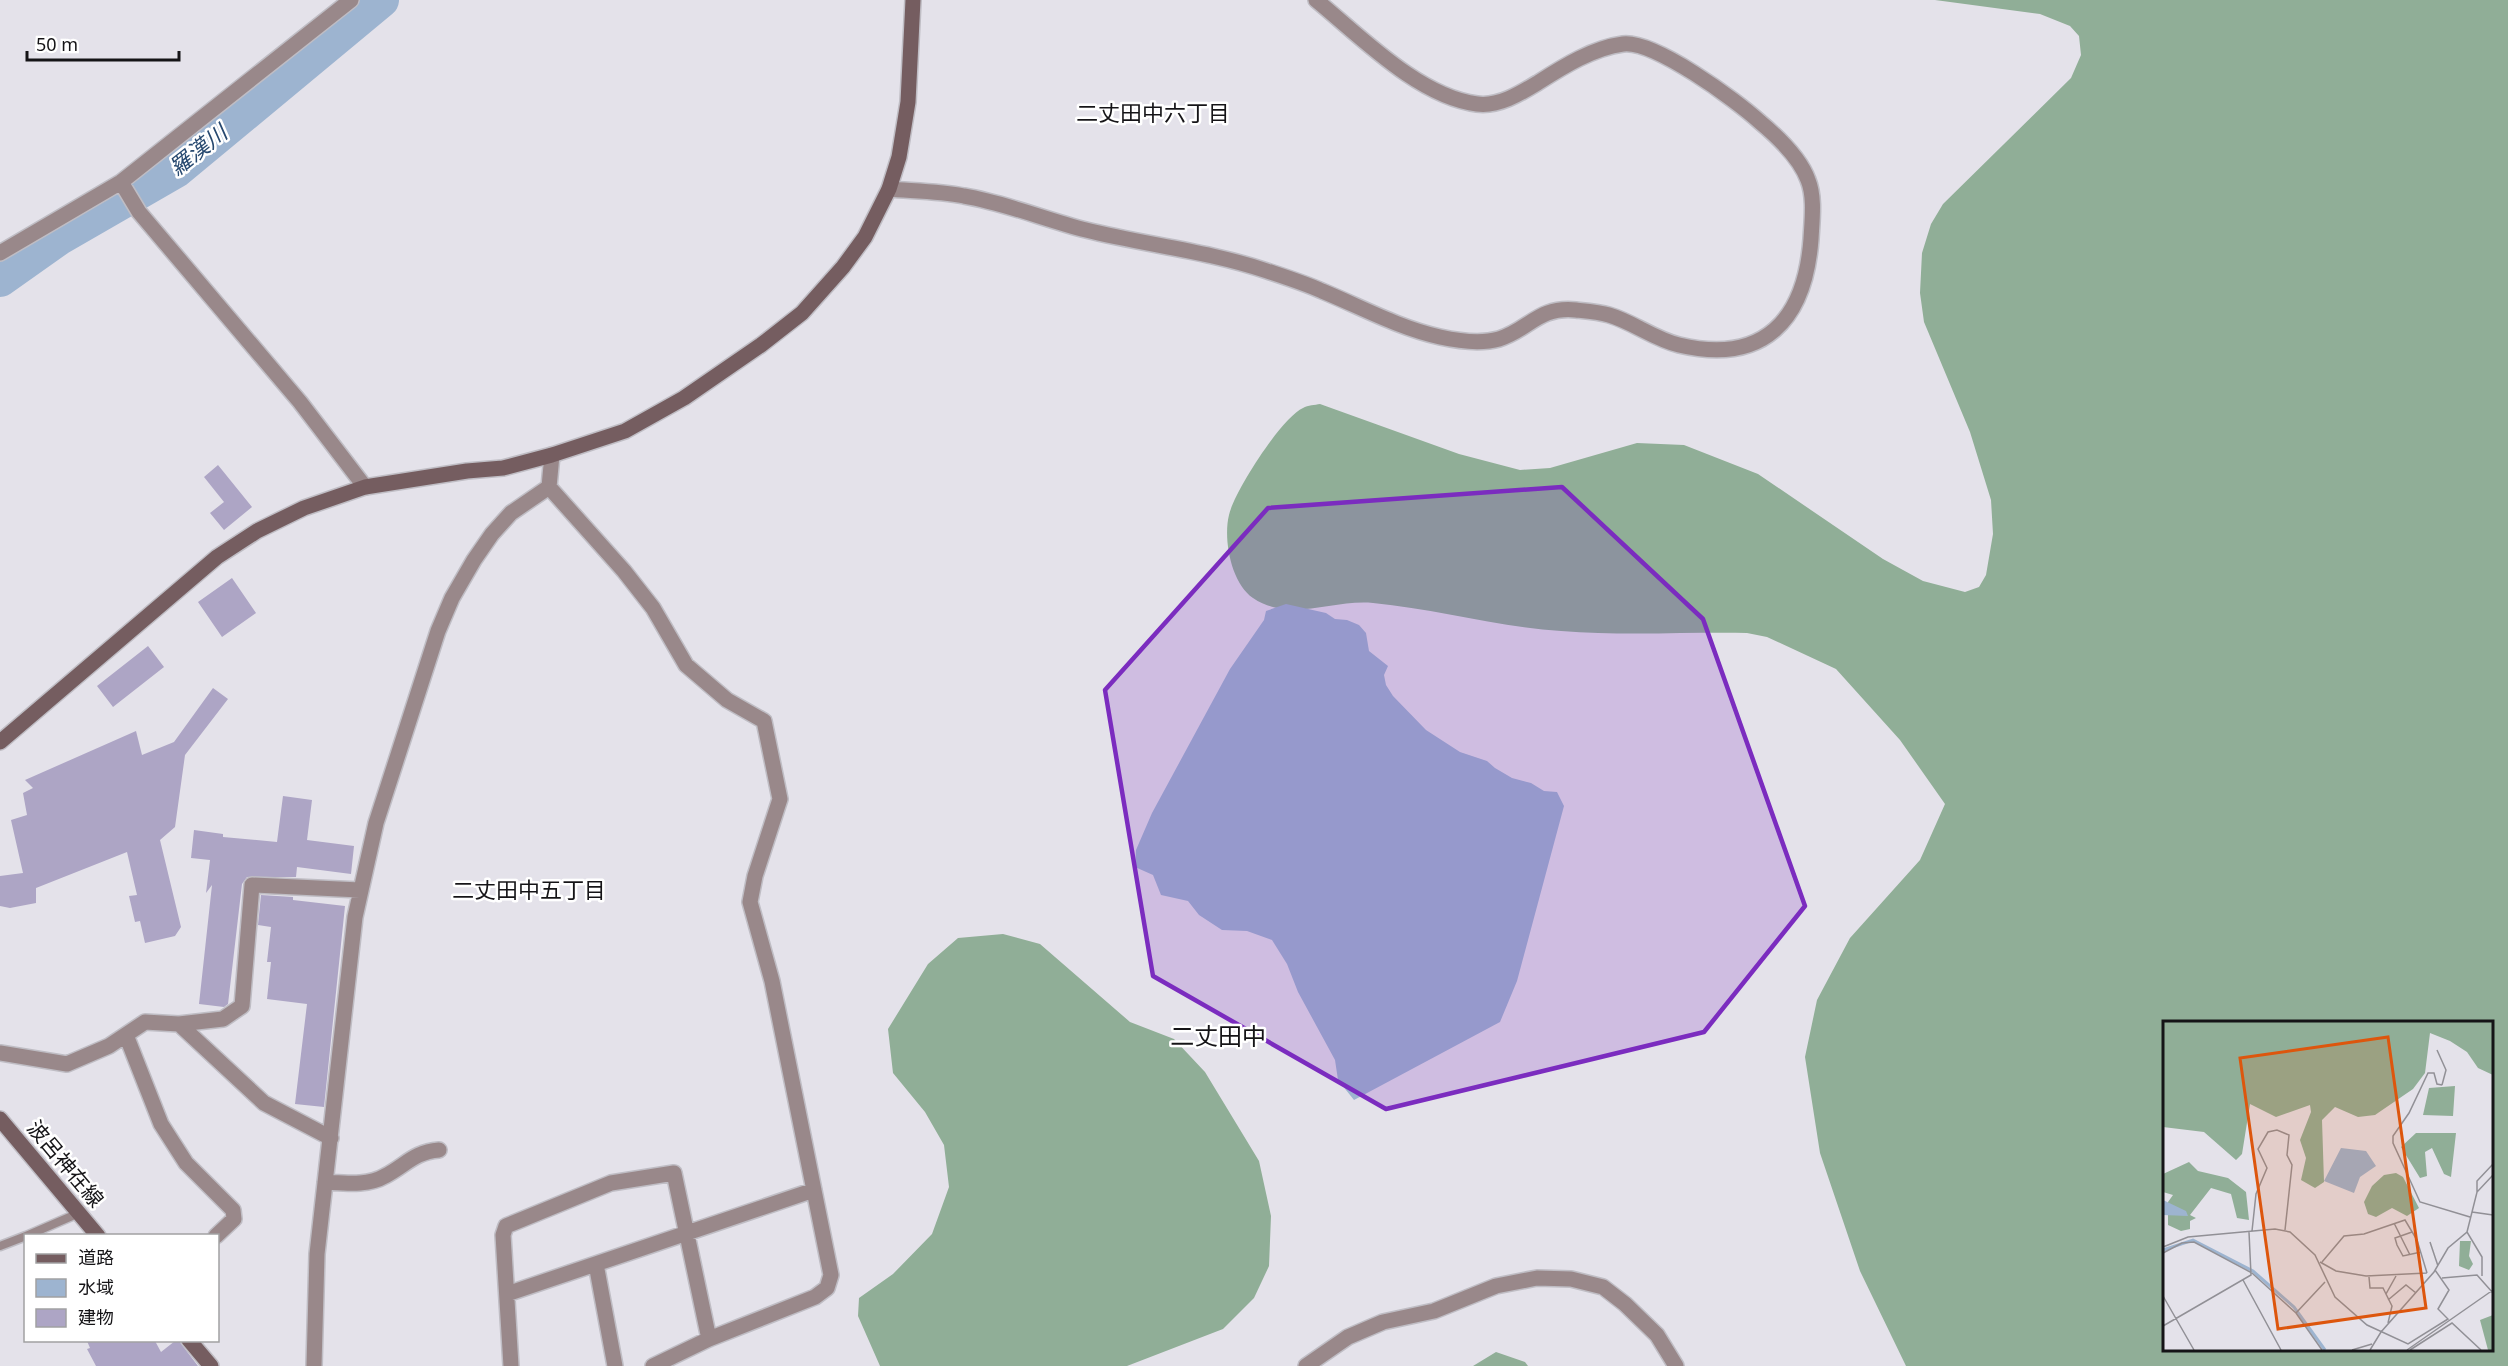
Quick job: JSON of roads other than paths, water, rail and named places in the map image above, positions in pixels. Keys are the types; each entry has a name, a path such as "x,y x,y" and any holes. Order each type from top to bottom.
{"street":[{"path":"0,253 121,182 351,0"},
{"path":"0,742 217,557 257,531 304,508 365,487 502,468 552,455 625,430 684,398 761,345 802,313 843,267 865,237 889,189 898,157 908,102 913,0"},
{"path":"889,189 962,195 1088,230 1202,252 1318,289 1406,327 1441,337 1468,341 1500,339 1538,316 1556,310 1570,309 1610,315 1679,345 1724,349 1746,346 1765,338 1784,322 1795,307 1806,274 1811,244 1812,207 1809,182 1797,160 1760,122 1696,75 1658,52 1625,44 1600,50 1563,67 1525,91 1496,104 1471,104 1425,85 1317,0"},
{"path":"121,182 139,212 300,402 365,487"},
{"path":"552,455 549,487 624,571 653,608 686,665 727,700 764,721 780,799 755,876 750,902 772,981 831,1275 827,1288 815,1297 709,1339 653,1366"},
{"path":"314,1366 317,1254 355,917 390,775 438,631 452,598 492,534 511,513 549,487"},
{"path":"0,1053 67,1064 109,1046 145,1022 179,1024 223,1019 242,1006 252,885 360,890"},
{"path":"179,1024 264,1104 331,1137"},
{"path":"126,1035 161,1124 186,1163 233,1210 234,1219 218,1234"},
{"name":"波呂神在線","path":"0,1119 96,1234"},
{"path":"325,1182 370,1181 385,1176 425,1151 439,1150"},
{"path":"511,1366 503,1235 506,1226 611,1183 674,1173 709,1339"},
{"path":"507,1294 814,1190"},
{"path":"596,1264 615,1366"},
{"path":"1306,1366 1348,1337 1383,1322 1434,1311 1496,1286 1537,1278 1571,1279 1603,1287 1625,1304 1657,1335 1676,1366"},
{"path":"190,1342 211,1366"}],"lane":[{"path":"31,1234 79,1213"},
{"path":"0,1246 24,1237"}],"water":[{"path":"1286,604 1326,613 1335,619 1347,620 1359,625 1366,633 1369,651 1388,666 1384,675 1386,685 1393,696 1426,730 1460,752 1487,761 1512,778 1531,783 1544,791 1557,792 1564,806 1517,981 1500,1022 1354,1100 1338,1080 1335,1060 1298,992 1287,964 1272,940 1247,931 1222,930 1199,915 1188,901 1161,895 1153,875 1135,867 1136,850 1152,813 1230,669 1264,620 1266,611"}],"waterway":[{"name":"羅漢川","path":"0,279 58,238 176,170 381,0"}],"district":[{"name":"二丈田中六丁目","path":"1153,113"},
{"name":"二丈田中五丁目","path":"529,890"},
{"name":"二丈田中","path":"1218,1037"}]}
